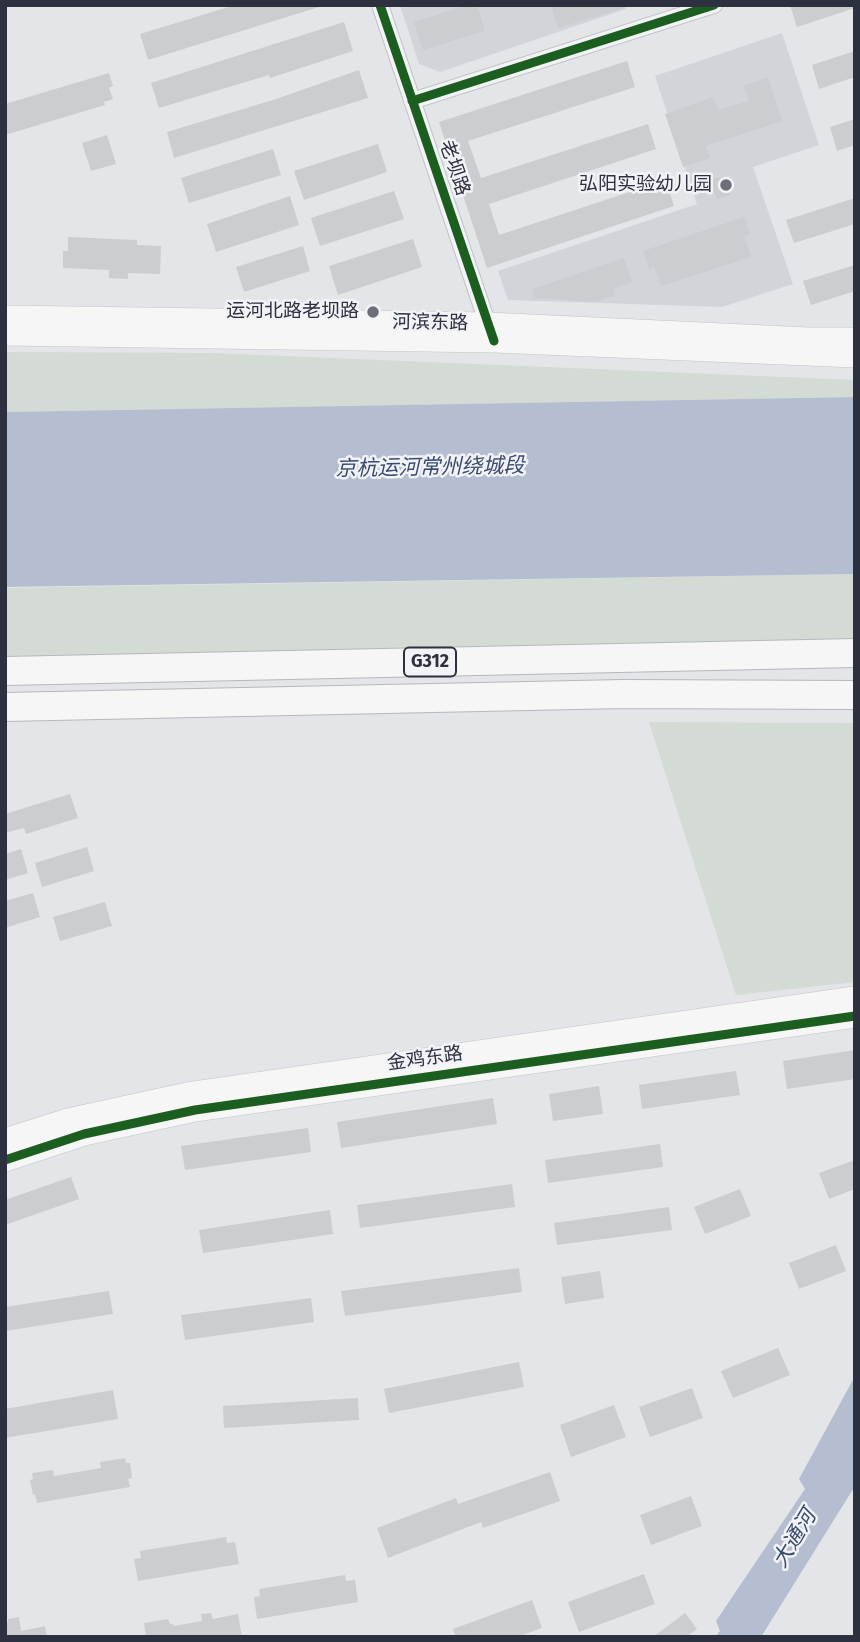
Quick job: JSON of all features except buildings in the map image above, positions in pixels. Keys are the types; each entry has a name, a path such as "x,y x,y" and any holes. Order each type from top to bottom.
{"highway":[{"name":"G312","path":"5,671 855,653"},
{"name":"G312","path":"5,706 623,694 855,695"}],"street":[{"name":"老坝路","path":"380,5 491,333"},
{"path":"412,101 714,5"},
{"name":"河滨东路","path":"5,317 491,333 855,339"},
{"name":"河滨东路","path":"5,334 491,333 855,356"},
{"name":"金鸡东路","path":"5,1140 68,1120 187,1094 855,998"},
{"name":"金鸡东路","path":"5,1160 84,1134 195,1110 855,1016"}],"shaded area":[{"path":"400,5 625,5 626,9 440,72 419,64"},
{"name":"弘阳实验幼儿园","path":"782,33 819,145 753,167 793,284 722,307 508,300 498,271 697,204 655,76"},
{"path":"5,352 213,353 855,380 855,397 5,412"},
{"path":"855,574 855,642 5,657 5,588"},
{"path":"649,722 855,723 855,982 736,995"}],"water":[{"name":"京杭运河常州绕城段","path":"855,397 855,574 5,587 5,412"},
{"name":"大通河","path":"855,1376 855,1486 761,1637 715,1637 720,1631 716,1621 805,1489 799,1479"}],"cycle path":[{"path":"380,5 494,341"},
{"path":"412,101 714,5"},
{"path":"5,1160 84,1134 195,1110 855,1016"}],"place":[{"name":"弘阳实验幼儿园","path":"726,185"},
{"name":"运河北路老坝路","path":"373,312"}]}
